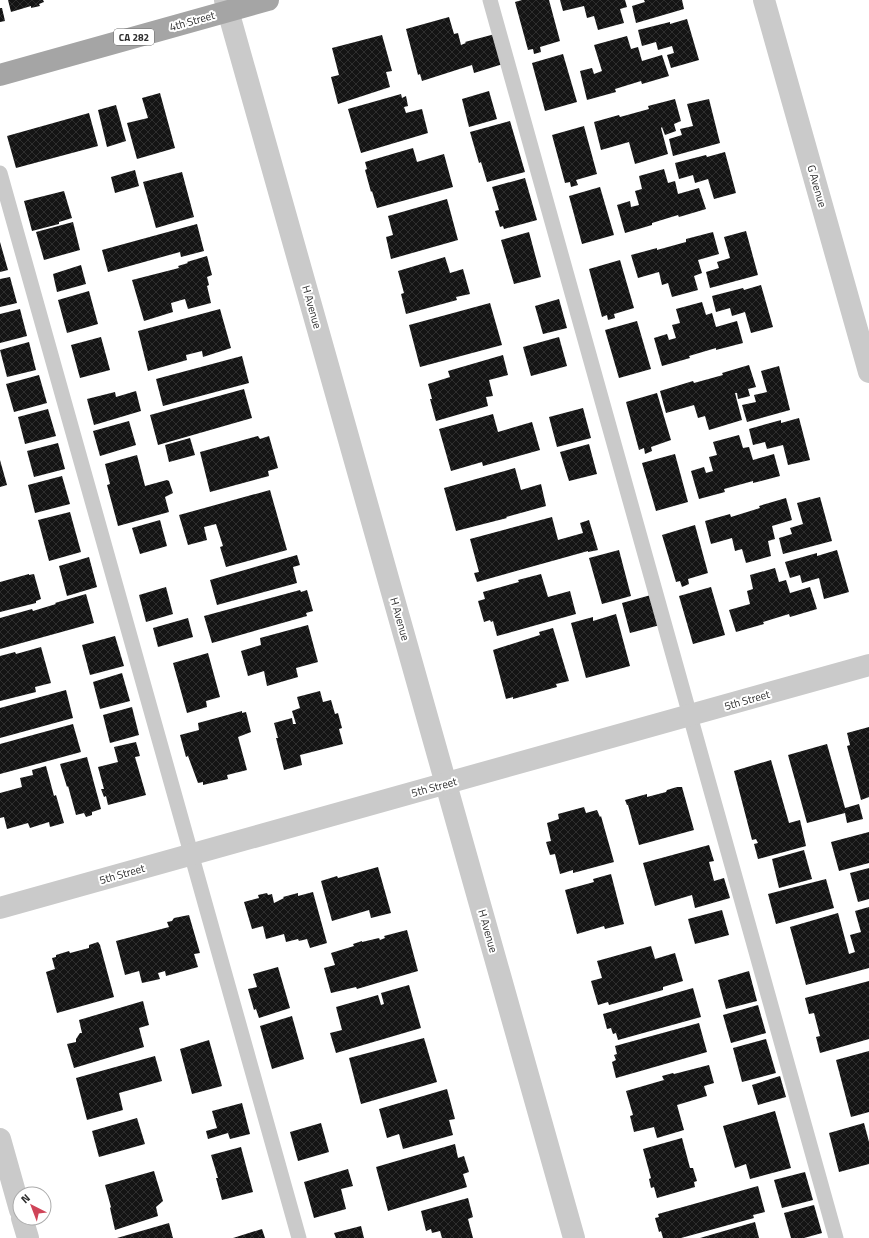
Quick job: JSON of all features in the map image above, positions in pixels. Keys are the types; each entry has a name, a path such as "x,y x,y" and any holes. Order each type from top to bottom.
{"main road":[{"name":"4th Street","path":"0,75 227,5 268,0"}],"street":[{"name":"G Avenue","path":"764,0 869,372"},
{"name":"H Avenue","path":"227,5 574,1238"},
{"name":"5th Street","path":"0,908 869,666"},
{"path":"0,1139 13,1186"},
{"path":"24,1226 28,1238"}],"lane":[{"path":"490,0 836,1238"},
{"path":"0,173 298,1238"}],"building":[{"path":"8,0 43,0 44,2 39,4 40,6 31,8 31,6 11,12"},
{"path":"522,0 549,0 560,41 540,47 541,52 534,54 533,49 528,50 515,2"},
{"path":"560,0 625,0 627,7 620,9 624,23 598,30 594,16 587,18 584,6 563,11"},
{"path":"644,0 682,0 684,9 636,23 632,6 645,2"},
{"path":"0,8 2,8 5,21 0,22"},
{"path":"449,17 454,34 458,33 461,45 466,43 465,42 495,34 503,64 474,73 472,65 422,81 420,74 418,75 406,29"},
{"path":"687,19 699,60 671,68 667,55 674,53 672,46 658,50 656,42 642,46 638,30"},
{"path":"382,35 392,71 386,72 390,87 338,104 331,77 339,75 332,48"},
{"path":"627,36 631,49 638,47 642,61 662,55 669,76 642,84 641,81 615,89 616,92 587,100 580,71 592,68 594,74 602,71 594,45"},
{"path":"563,54 577,102 545,111 532,63"},
{"path":"489,91 497,119 469,127 462,99"},
{"path":"160,93 175,148 137,159 127,123 148,118 142,98"},
{"path":"401,94 402,98 406,96 408,106 404,107 406,113 422,109 428,133 361,153 348,109"},
{"path":"675,99 681,121 674,124 676,131 665,135 662,127 661,128 668,154 635,164 629,142 601,150 594,122 649,109 648,106"},
{"path":"709,99 720,143 673,156 669,139 682,135 680,129 693,126 687,104"},
{"path":"116,105 126,141 107,147 98,110"},
{"path":"89,113 98,146 16,168 7,136"},
{"path":"510,121 525,172 487,182 481,162 479,163 470,132"},
{"path":"584,126 597,174 576,180 578,185 571,187 570,182 565,183 552,135"},
{"path":"413,148 417,162 444,154 453,187 377,208 365,170 367,169 365,162"},
{"path":"725,152 736,193 714,199 708,179 695,183 693,175 679,179 675,163"},
{"path":"664,169 668,183 675,181 678,194 699,188 706,209 679,217 678,215 625,233 617,205 630,201 631,207 639,205 635,191 642,189 639,176"},
{"path":"135,170 139,186 115,193 111,177"},
{"path":"182,172 194,217 156,228 143,182"},
{"path":"525,178 537,220 504,229 503,226 500,227 495,211 499,210 492,187"},
{"path":"600,187 614,235 582,244 569,196"},
{"path":"64,191 72,218 59,222 59,224 32,231 24,201"},
{"path":"447,199 458,240 391,259 386,237 393,235 388,216"},
{"path":"73,222 80,250 44,260 36,232"},
{"path":"197,224 204,251 181,257 180,252 108,272 102,250"},
{"path":"746,231 758,275 710,288 706,272 719,268 717,262 730,258 724,237"},
{"path":"529,232 541,277 514,284 501,240"},
{"path":"713,232 719,254 698,260 702,273 694,276 698,290 672,297 668,283 662,285 659,272 638,278 631,255 686,242 686,239"},
{"path":"0,242 8,270 0,272"},
{"path":"207,256 212,275 207,277 209,285 207,286 211,303 188,309 185,299 171,303 173,312 144,321 132,280 179,268 178,266 188,263 187,262"},
{"path":"445,257 450,273 463,269 470,294 456,297 457,300 406,314 401,294 404,293 398,271"},
{"path":"620,260 634,308 614,314 615,318 608,320 607,315 602,317 589,269"},
{"path":"81,265 86,284 57,292 53,274"},
{"path":"10,277 17,303 0,307 0,279"},
{"path":"761,285 773,327 751,333 745,312 732,316 730,308 716,312 712,296"},
{"path":"89,291 98,324 67,333 58,300"},
{"path":"559,299 567,328 543,334 535,306"},
{"path":"702,302 706,315 712,313 716,327 737,321 743,343 716,350 716,348 689,356 690,358 662,366 654,338 667,334 669,340 676,338 672,325 680,323 676,309"},
{"path":"490,303 502,345 420,367 409,325"},
{"path":"20,309 27,336 0,343 0,314"},
{"path":"220,309 231,348 203,357 202,351 186,355 187,360 148,371 138,331"},
{"path":"637,321 651,369 619,378 605,330"},
{"path":"101,337 110,370 80,378 71,345"},
{"path":"559,337 567,366 531,376 523,347"},
{"path":"29,342 36,370 7,377 0,350"},
{"path":"503,355 508,375 489,380 493,396 486,397 488,406 436,421 430,399 432,399 428,384 450,377 448,371"},
{"path":"242,356 249,383 163,406 156,379"},
{"path":"749,365 756,387 748,389 750,396 738,399 737,393 735,393 742,420 709,430 705,416 698,418 694,405 666,413 660,391 693,381 694,383 723,375 722,373"},
{"path":"779,366 790,410 747,422 742,405 756,402 754,395 767,392 761,371"},
{"path":"39,375 47,403 14,412 6,384"},
{"path":"244,389 252,418 158,445 150,415"},
{"path":"136,391 141,411 94,425 87,399 115,392 116,397"},
{"path":"657,393 671,440 651,447 652,451 645,454 644,448 639,450 626,402"},
{"path":"583,408 591,438 557,447 549,417"},
{"path":"48,409 56,436 25,444 18,417"},
{"path":"493,414 498,432 532,422 540,450 483,466 482,462 451,471 439,429"},
{"path":"799,418 810,460 788,465 783,445 767,449 765,442 753,445 749,429 781,420 781,423"},
{"path":"129,421 136,445 100,456 93,431"},
{"path":"739,435 743,448 749,447 753,460 774,454 780,476 753,483 753,481 724,489 725,492 699,499 691,471 704,467 706,473 713,471 709,457 717,455 713,442"},
{"path":"258,436 260,439 269,436 278,468 268,471 269,476 210,492 200,452"},
{"path":"190,438 195,455 169,462 165,445"},
{"path":"58,443 65,469 34,477 27,451"},
{"path":"589,444 597,474 569,481 560,452"},
{"path":"675,454 688,502 656,511 642,463"},
{"path":"137,455 145,486 167,480 169,481 173,493 165,497 169,512 118,526 107,485 110,484 105,464"},
{"path":"0,460 7,485 0,487"},
{"path":"515,468 521,490 541,484 546,506 456,531 444,488"},
{"path":"62,476 70,504 35,513 28,485"},
{"path":"270,490 287,550 226,567 220,547 223,546 216,524 204,527 207,540 188,545 179,515"},
{"path":"820,497 832,541 783,554 779,538 792,534 790,528 803,524 797,503"},
{"path":"786,498 792,520 772,526 775,539 768,541 771,556 746,563 742,549 735,551 732,538 711,544 705,521 730,514 731,517 760,508 759,506"},
{"path":"70,512 81,552 49,561 38,520"},
{"path":"552,517 558,540 583,533 580,523 589,520 598,550 588,551 477,582 474,573 479,572 470,539"},
{"path":"160,520 167,546 140,554 132,528"},
{"path":"695,525 708,573 688,579 689,584 682,587 680,581 676,582 662,535"},
{"path":"619,550 631,596 602,604 589,558"},
{"path":"837,550 849,592 824,599 819,578 802,583 800,575 790,578 785,562 817,553 817,556"},
{"path":"297,555 300,565 293,567 297,583 217,605 210,580"},
{"path":"89,557 97,587 67,596 59,566"},
{"path":"775,568 779,582 786,580 790,593 810,587 817,609 790,617 789,614 763,622 764,624 736,632 729,610 750,604 747,591 753,589 750,575"},
{"path":"34,574 41,599 36,601 36,603 0,612 0,582"},
{"path":"541,574 548,597 570,591 576,614 497,636 493,621 491,622 490,620 484,622 478,601 485,599 483,592"},
{"path":"166,587 173,614 146,622 139,595"},
{"path":"711,587 725,635 693,644 679,596"},
{"path":"300,590 301,592 307,590 313,611 306,613 307,616 212,643 204,616"},
{"path":"86,594 94,623 0,649 0,618 32,609 33,611"},
{"path":"651,595 660,625 630,633 622,603"},
{"path":"616,614 630,666 586,678 571,623 593,617 593,621"},
{"path":"188,618 193,637 158,647 153,628"},
{"path":"308,625 318,662 296,668 298,677 267,686 264,671 248,676 241,651 261,645 260,638"},
{"path":"553,628 569,681 556,684 557,687 513,699 513,697 506,699 493,650 540,635 539,632"},
{"path":"115,636 124,666 90,675 82,645"},
{"path":"41,647 51,683 35,687 36,692 0,701 0,656 15,652 16,654"},
{"path":"208,653 220,697 206,701 207,707 187,713 173,663"},
{"path":"122,673 130,701 100,709 93,682"},
{"path":"66,690 73,718 0,738 0,708"},
{"path":"320,691 323,702 331,700 335,714 338,713 342,728 339,729 343,744 300,755 302,765 284,770 274,723 292,718 293,724 296,724 292,711 300,708 297,697"},
{"path":"132,707 139,735 110,743 103,715"},
{"path":"242,711 242,713 246,712 251,732 238,737 247,770 227,775 228,779 203,785 203,782 198,783 188,756 186,757 180,735 199,730 198,723"},
{"path":"73,724 81,752 0,774 0,744"},
{"path":"869,727 869,797 861,800 847,746 850,745 847,733"},
{"path":"136,742 140,756 135,757 146,795 108,805 106,796 104,797 101,789 104,789 98,767 118,762 114,747"},
{"path":"827,744 845,808 859,804 863,819 847,823 845,813 807,823 788,755"},
{"path":"87,757 101,809 92,812 92,815 86,817 84,813 76,815 60,764"},
{"path":"771,760 789,823 800,820 806,846 758,859 754,844 758,843 756,839 752,840 734,771"},
{"path":"46,766 54,796 56,795 64,823 50,827 49,822 30,828 28,823 7,829 4,817 0,818 0,793 22,787 20,778 33,775 32,770"},
{"path":"682,787 694,830 639,845 628,805 625,800 647,794 647,797 666,792 667,790"},
{"path":"584,807 586,813 597,810 600,817 601,816 614,862 573,873 573,870 560,874 555,854 550,855 546,842 551,841 547,823 559,819 558,814"},
{"path":"869,832 869,863 839,871 831,842"},
{"path":"709,845 714,861 709,862 714,881 724,878 730,898 695,908 692,895 655,906 643,863"},
{"path":"804,850 812,879 779,888 772,859"},
{"path":"378,867 391,913 371,918 369,910 332,921 321,881"},
{"path":"869,868 869,899 858,902 850,873"},
{"path":"611,874 624,924 605,929 604,926 577,934 565,890 594,882 593,879"},
{"path":"826,879 834,908 776,924 768,894"},
{"path":"313,892 327,943 310,948 307,939 299,941 298,939 286,942 284,934 266,939 263,926 252,929 244,902 259,898 258,895 267,893 268,895 272,894 274,903 284,898 283,897 298,893 298,896"},
{"path":"869,907 869,968 806,985 790,927 838,913 849,954 855,952 850,935 861,932 855,911"},
{"path":"722,910 729,935 695,944 688,919"},
{"path":"189,915 200,953 194,954 198,967 166,976 165,971 158,973 160,979 142,983 139,971 125,975 116,941 169,927 167,922 172,921 174,918"},
{"path":"407,930 418,971 357,989 356,987 331,993 324,968 335,965 331,953 354,946 353,944 362,941 379,938 380,940 385,938 384,936"},
{"path":"98,942 114,997 57,1013 46,972 55,969 52,958 56,957 56,955 69,951 70,953 89,948 89,945"},
{"path":"651,946 655,959 675,953 683,981 663,987 663,990 609,1005 608,1002 598,1005 591,981 602,978 597,961"},
{"path":"278,967 290,1008 259,1018 256,1009 254,1010 248,989 257,987 253,974"},
{"path":"749,971 757,1001 726,1009 718,980"},
{"path":"869,981 869,1039 820,1053 816,1037 820,1036 814,1013 809,1014 805,998"},
{"path":"409,985 421,1028 336,1053 330,1033 342,1030 336,1007 378,995 381,1005 384,1004 381,993"},
{"path":"693,988 701,1017 618,1040 616,1033 613,1034 611,1028 607,1029 603,1014"},
{"path":"143,1001 149,1025 139,1028 144,1047 74,1068 67,1044 76,1042 76,1039 80,1033 82,1033 79,1020"},
{"path":"758,1005 766,1033 731,1043 723,1015"},
{"path":"292,1016 304,1059 272,1069 260,1026"},
{"path":"699,1023 707,1052 616,1078 612,1062 616,1060 614,1055 617,1054 615,1046"},
{"path":"424,1038 437,1082 361,1104 349,1058"},
{"path":"766,1039 776,1073 742,1082 733,1048"},
{"path":"209,1040 222,1086 192,1094 180,1049"},
{"path":"869,1051 869,1112 851,1117 836,1060"},
{"path":"155,1056 162,1081 119,1093 123,1110 87,1120 76,1078"},
{"path":"709,1065 714,1083 704,1086 707,1096 677,1105 684,1130 657,1138 654,1127 634,1132 630,1116 633,1115 626,1091 664,1080 662,1076"},
{"path":"780,1076 786,1097 758,1105 752,1085"},
{"path":"447,1089 455,1119 449,1120 453,1135 403,1149 399,1134 387,1138 379,1109"},
{"path":"242,1103 250,1134 230,1139 228,1133 208,1139 206,1131 217,1128 212,1111"},
{"path":"775,1111 791,1168 750,1179 746,1164 735,1168 723,1126"},
{"path":"137,1118 145,1144 99,1157 92,1131"},
{"path":"321,1123 329,1152 298,1161 290,1132"},
{"path":"864,1123 869,1142 869,1164 839,1172 829,1133"},
{"path":"682,1138 690,1168 693,1168 697,1181 694,1182 695,1187 657,1198 654,1187 651,1188 649,1179 651,1178 643,1149"},
{"path":"455,1144 458,1158 464,1156 469,1172 463,1174 467,1187 388,1211 376,1167"},
{"path":"241,1147 253,1192 222,1200 216,1178 218,1178 211,1155"},
{"path":"348,1169 353,1186 341,1189 346,1209 314,1218 304,1182"},
{"path":"154,1171 163,1201 156,1207 158,1216 115,1230 105,1185"},
{"path":"805,1172 813,1200 782,1208 774,1180"},
{"path":"758,1186 765,1212 753,1215 754,1218 681,1238 663,1238 661,1231 659,1232 655,1218 659,1217 658,1214"},
{"path":"468,1198 473,1217 468,1219 473,1238 442,1238 440,1231 432,1233 431,1229 426,1231 421,1211"},
{"path":"814,1205 822,1233 804,1238 791,1238 784,1213"},
{"path":"755,1222 759,1238 700,1238"},
{"path":"169,1223 173,1238 117,1238"},
{"path":"361,1226 364,1238 336,1238 334,1233"},
{"path":"262,1229 265,1238 233,1238"}]}
